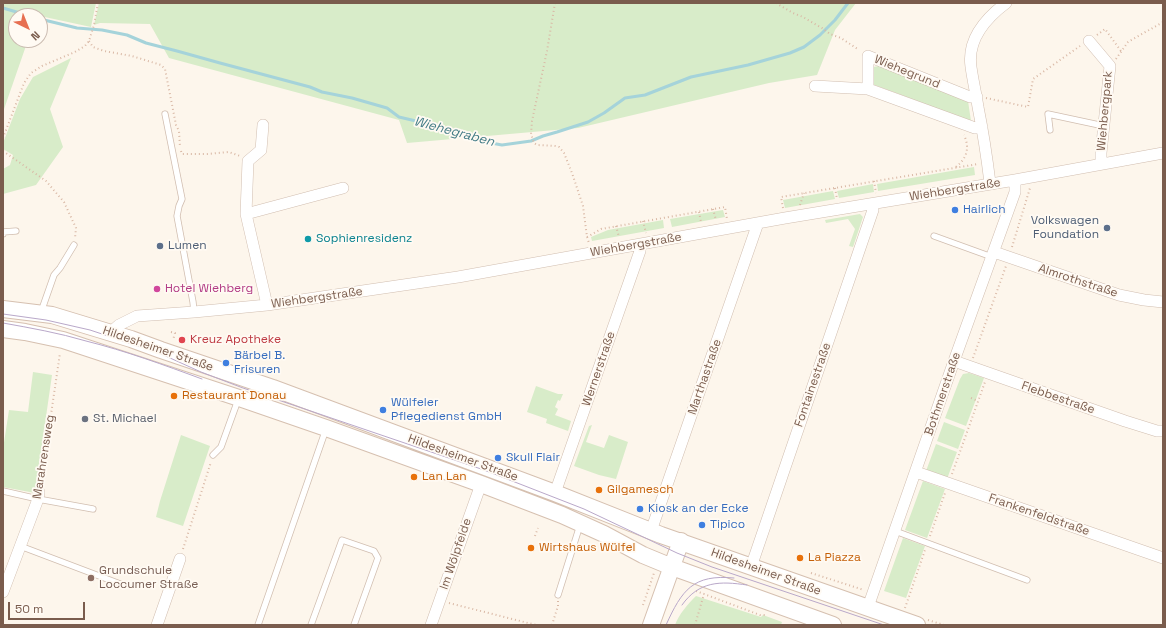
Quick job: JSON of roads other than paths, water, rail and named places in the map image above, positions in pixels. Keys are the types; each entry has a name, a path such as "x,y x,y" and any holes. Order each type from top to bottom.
{"main road":[{"name":"Hildesheimer Straße","path":"3,309 52,315 111,332 280,391 555,493 651,531 917,625"},
{"name":"Hildesheimer Straße","path":"3,329 63,340 326,428 562,515 604,534 643,555 672,567 833,625"},
{"path":"651,625 681,541"}],"street":[{"path":"990,183 971,66 972,53 974,41 980,29 987,19 1006,3"},
{"name":"Wiehbergpark","path":"1089,41 1110,66 1101,164"},
{"name":"Wiehegrund","path":"868,89 868,56 970,97 977,97"},
{"path":"815,86 868,89 975,128 982,127"},
{"path":"263,125 261,150 248,161 246,214 268,305"},
{"name":"Wiehbergstraße","path":"111,332 119,325 137,316 268,305 458,277 785,218 874,198 1015,180 1163,153"},
{"name":"Bothmerstraße","path":"868,608 954,361 1015,192 1015,180"},
{"path":"246,214 343,188"},
{"name":"Fontainestraße","path":"751,567 873,210 874,198"},
{"name":"Marthastraße","path":"651,531 758,223"},
{"name":"Wernerstraße","path":"555,493 640,251 640,244"},
{"name":"Almrothstraße","path":"993,255 1009,257 1119,295 1163,302"},
{"name":"Flebbestraße","path":"954,361 1125,421 1157,431 1163,431"},
{"name":"Frankenfeldstraße","path":"916,472 1163,558"},
{"name":"Im Wölpfelde","path":"431,625 481,484"},
{"name":"Marahrensweg","path":"3,592 39,496"},
{"path":"157,625 180,559"}],"lane":[{"path":"165,114 182,199 178,206 177,216 194,312"},
{"path":"1050,130 1048,114 1104,126"},
{"path":"3,234 3,232 16,231"},
{"path":"934,236 993,255"},
{"path":"40,314 54,275 74,245"},
{"path":"213,455 221,447 239,398"},
{"path":"258,625 326,428"},
{"path":"3,491 39,496 93,510"},
{"path":"558,595 581,523"},
{"path":"895,531 1027,580"},
{"path":"310,625 342,540 374,551 378,558 354,625"},
{"path":"20,546 123,584"}],"waterway":[{"name":"Wiehegraben","path":"48,21 77,28 102,30 127,35 146,43 310,87 322,92 352,98 387,108 399,117 502,145 531,141 588,122 625,98 645,95 691,77 748,65 790,53 804,47 820,35 835,20 848,3"},
{"name":"Wiehegraben","path":"3,8 8,9"}],"tram line":[{"path":"3,314 46,320 90,330 159,353 201,372 243,388 484,470 584,509 677,553 712,567 884,625"},
{"path":"3,323 55,333 101,345 145,358 202,379"},
{"path":"666,625 678,602 691,587 708,579 720,577 734,578"},
{"path":"682,605 696,591 711,584 728,583 747,585"}],"place":[{"name":"Hairlich","path":"955,210"},
{"name":"Volkswagen Foundation","path":"1107,228"},
{"name":"Sophienresidenz","path":"308,239"},
{"name":"Lumen","path":"160,246"},
{"name":"Hotel Wiehberg","path":"157,289"},
{"name":"Kreuz Apotheke","path":"182,340"},
{"name":"Bärbel B. Frisuren","path":"226,363"},
{"name":"Restaurant Donau","path":"174,396"},
{"name":"Wülfeler Pflegedienst GmbH","path":"383,410"},
{"name":"St. Michael","path":"85,419"},
{"name":"Skull Flair","path":"498,458"},
{"name":"Lan Lan","path":"414,477"},
{"name":"Gilgamesch","path":"599,490"},
{"name":"Kiosk an der Ecke","path":"640,509"},
{"name":"Tipico","path":"702,525"},
{"name":"Wirtshaus Wülfel","path":"531,548"},
{"name":"La Piazza","path":"800,558"},
{"name":"Grundschule Loccumer Straße","path":"91,578"}]}
